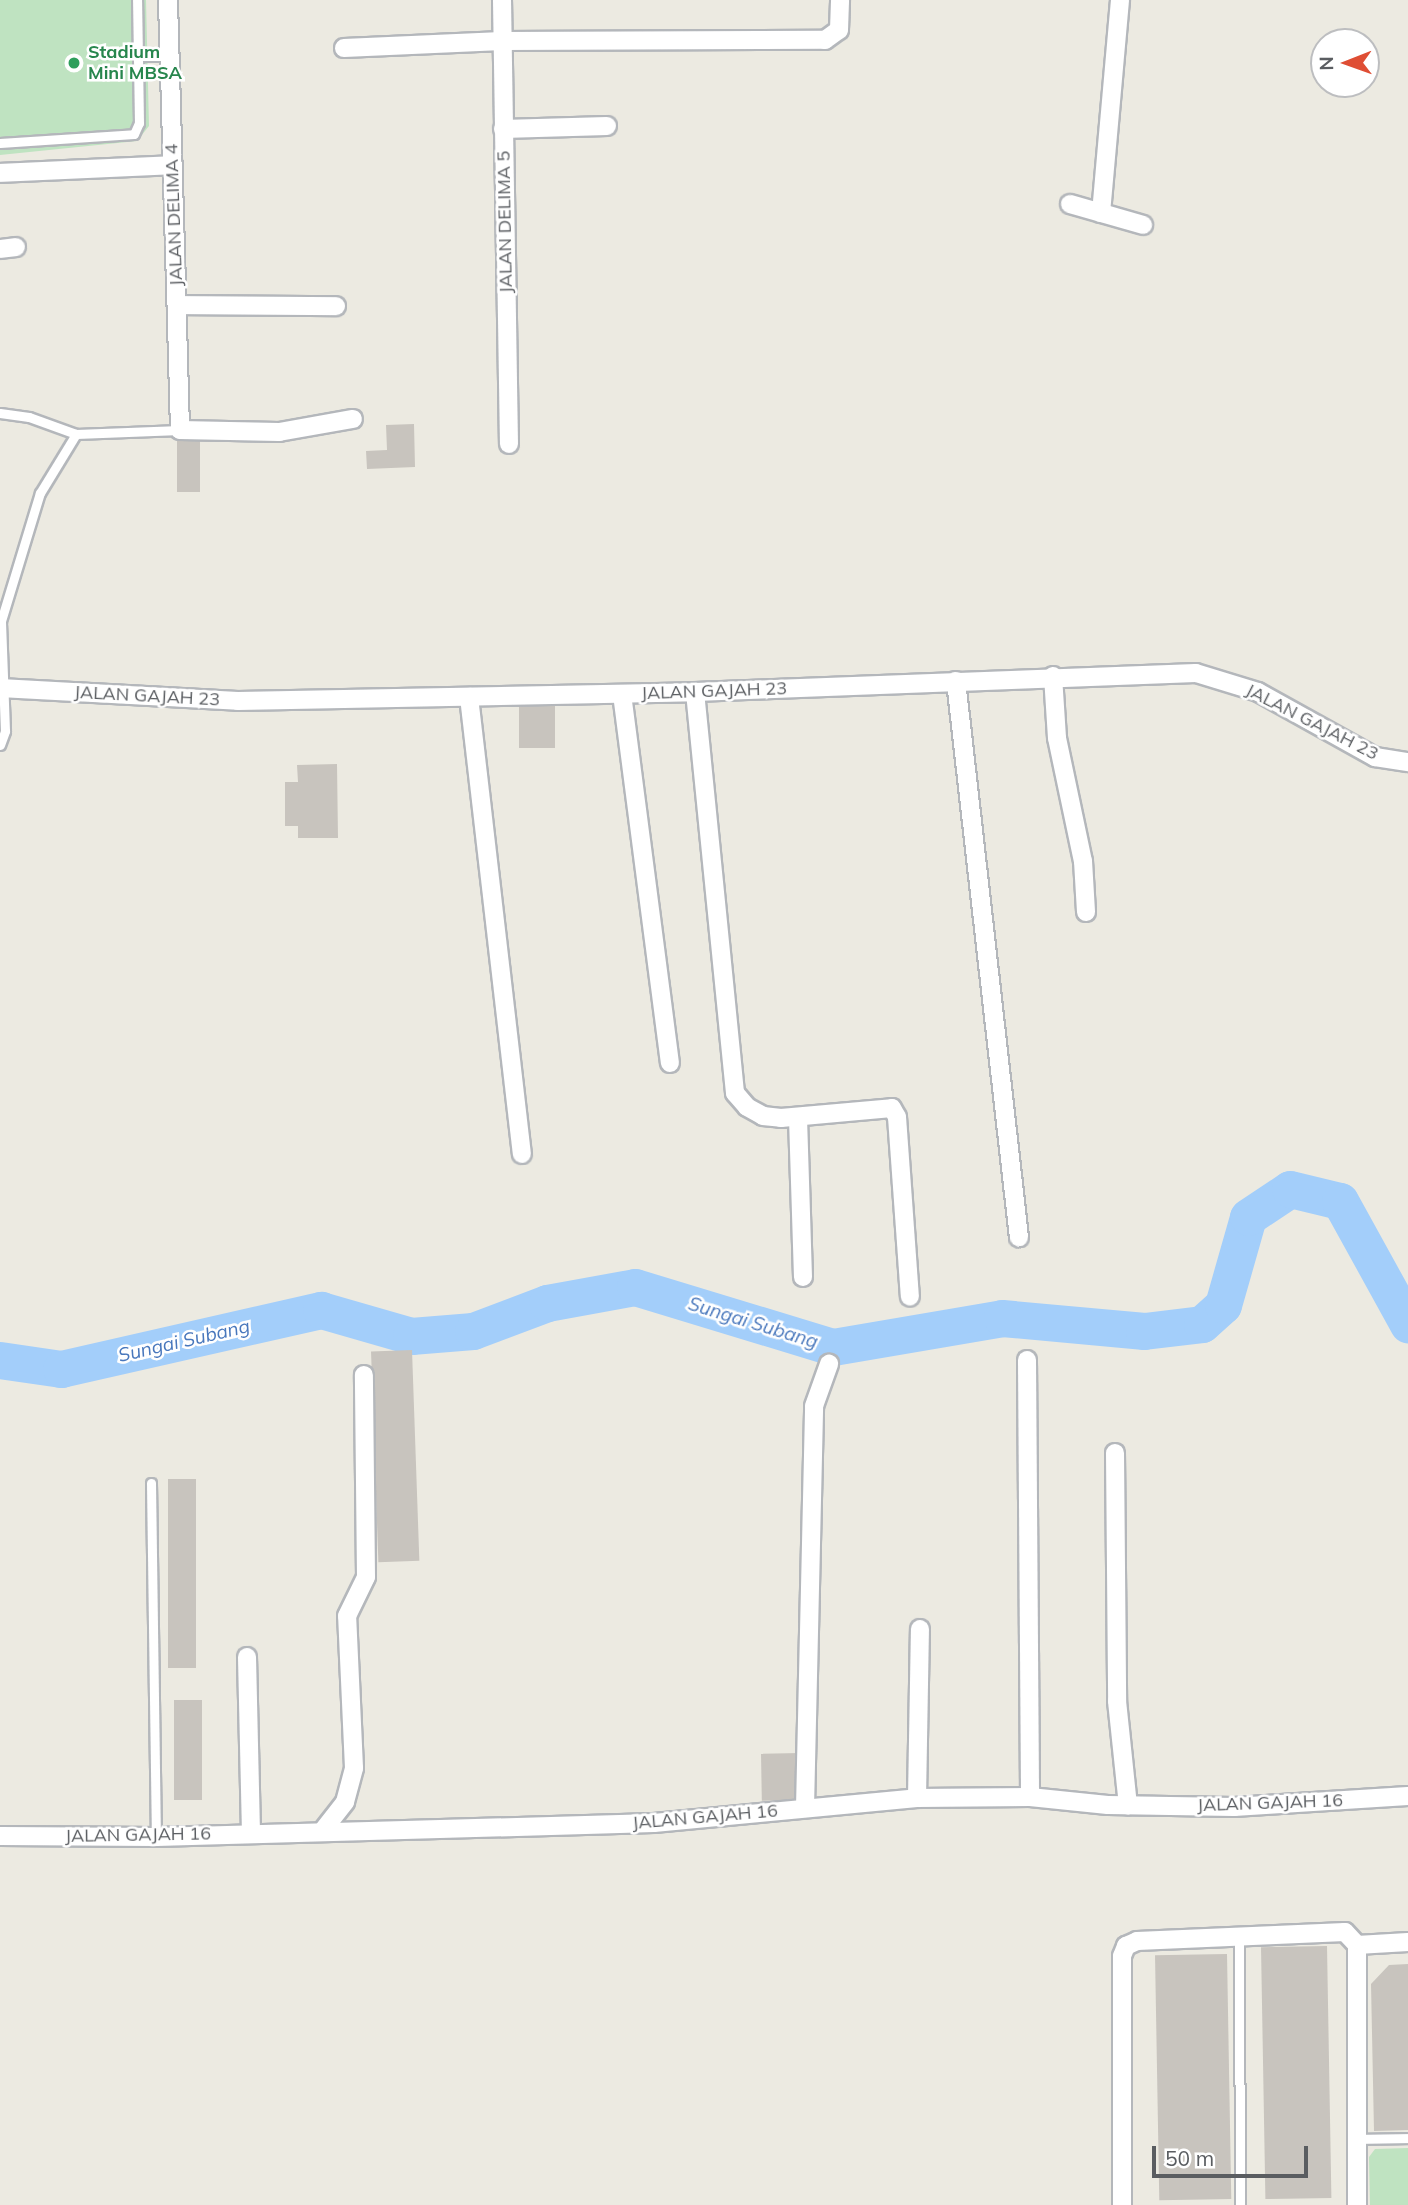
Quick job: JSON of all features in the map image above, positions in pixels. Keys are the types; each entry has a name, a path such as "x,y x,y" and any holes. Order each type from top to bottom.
{"street":[{"name":"JALAN DELIMA 4","path":"168,0 180,430"},
{"name":"JALAN DELIMA 5","path":"502,0 509,444"},
{"path":"344,48 502,41 825,40 839,30 840,0"},
{"path":"1101,213 1120,0"},
{"path":"503,128 607,126"},
{"path":"0,173 173,165"},
{"path":"1070,204 1143,225"},
{"path":"177,305 336,306"},
{"path":"180,430 279,432 353,419"},
{"name":"JALAN GAJAH 23","path":"2,688 238,701 695,692 1053,676 1196,673 1231,681 1375,757 1408,762"},
{"path":"1053,676 1057,738 1083,860 1086,912"},
{"path":"956,681 1018,1237"},
{"path":"695,692 730,1076 735,1093 747,1107 763,1116 798,1118 883,1105 896,1112 910,1297"},
{"path":"622,694 670,1063"},
{"path":"469,697 522,1154"},
{"path":"798,1118 803,1277"},
{"path":"1027,1360 1030,1797"},
{"path":"805,1808 814,1405 828,1364"},
{"path":"324,1829 345,1802 354,1768 348,1616 366,1577 364,1376"},
{"path":"1115,1453 1117,1701 1128,1805"},
{"path":"917,1798 920,1629"},
{"path":"247,1657 251,1832"},
{"name":"JALAN GAJAH 16","path":"0,1836 156,1837 324,1829 654,1823 917,1798 1030,1797 1128,1805 1234,1807 1408,1796"},
{"path":"1122,2205 1124,1951 1137,1941 1346,1932 1357,1945 1357,2205"},
{"path":"1357,1945 1408,1942"}],"lane":[{"path":"0,143 134,134 139,123 137,0"},
{"path":"138,56 170,56"},
{"path":"0,413 29,417 76,434 180,430"},
{"path":"0,745 5,731 1,621 40,493 76,434"},
{"path":"151,1482 156,1837"},
{"path":"1239,1938 1240,2205"},
{"path":"1358,2140 1408,2138"}],"green space":[{"name":"Stadium Mini MBSA","path":"0,0 146,0 149,126 137,141 0,155"},
{"path":"1408,2148 1408,2205 1370,2205 1369,2157 1375,2149"}],"building":[{"path":"414,424 415,467 367,469 366,451 387,450 386,425"},
{"path":"177,438 200,438 200,492 177,492"},
{"path":"519,706 555,706 555,748 519,748"},
{"path":"337,764 338,838 298,838 298,826 285,826 285,782 298,782 297,765"},
{"path":"412,1350 419,1561 378,1562 371,1351"},
{"path":"168,1479 196,1479 196,1668 168,1668"},
{"path":"174,1700 202,1700 202,1800 174,1800"},
{"path":"800,1753 801,1800 762,1801 761,1754"},
{"path":"1327,1946 1331,2198 1265,2199 1261,1947"},
{"path":"1227,1954 1231,2199 1159,2200 1155,1955"},
{"path":"1408,1964 1408,2130 1374,2131 1371,1984 1389,1965"}],"waterway":[{"name":"Sungai Subang","path":"0,1360 61,1369 321,1310 411,1336 473,1331 547,1303 635,1287 833,1347 1002,1318 1144,1331 1202,1324 1223,1305 1248,1217 1290,1189 1340,1201 1408,1324"}],"place":[{"name":"Stadium Mini MBSA","path":"74,63"}]}
